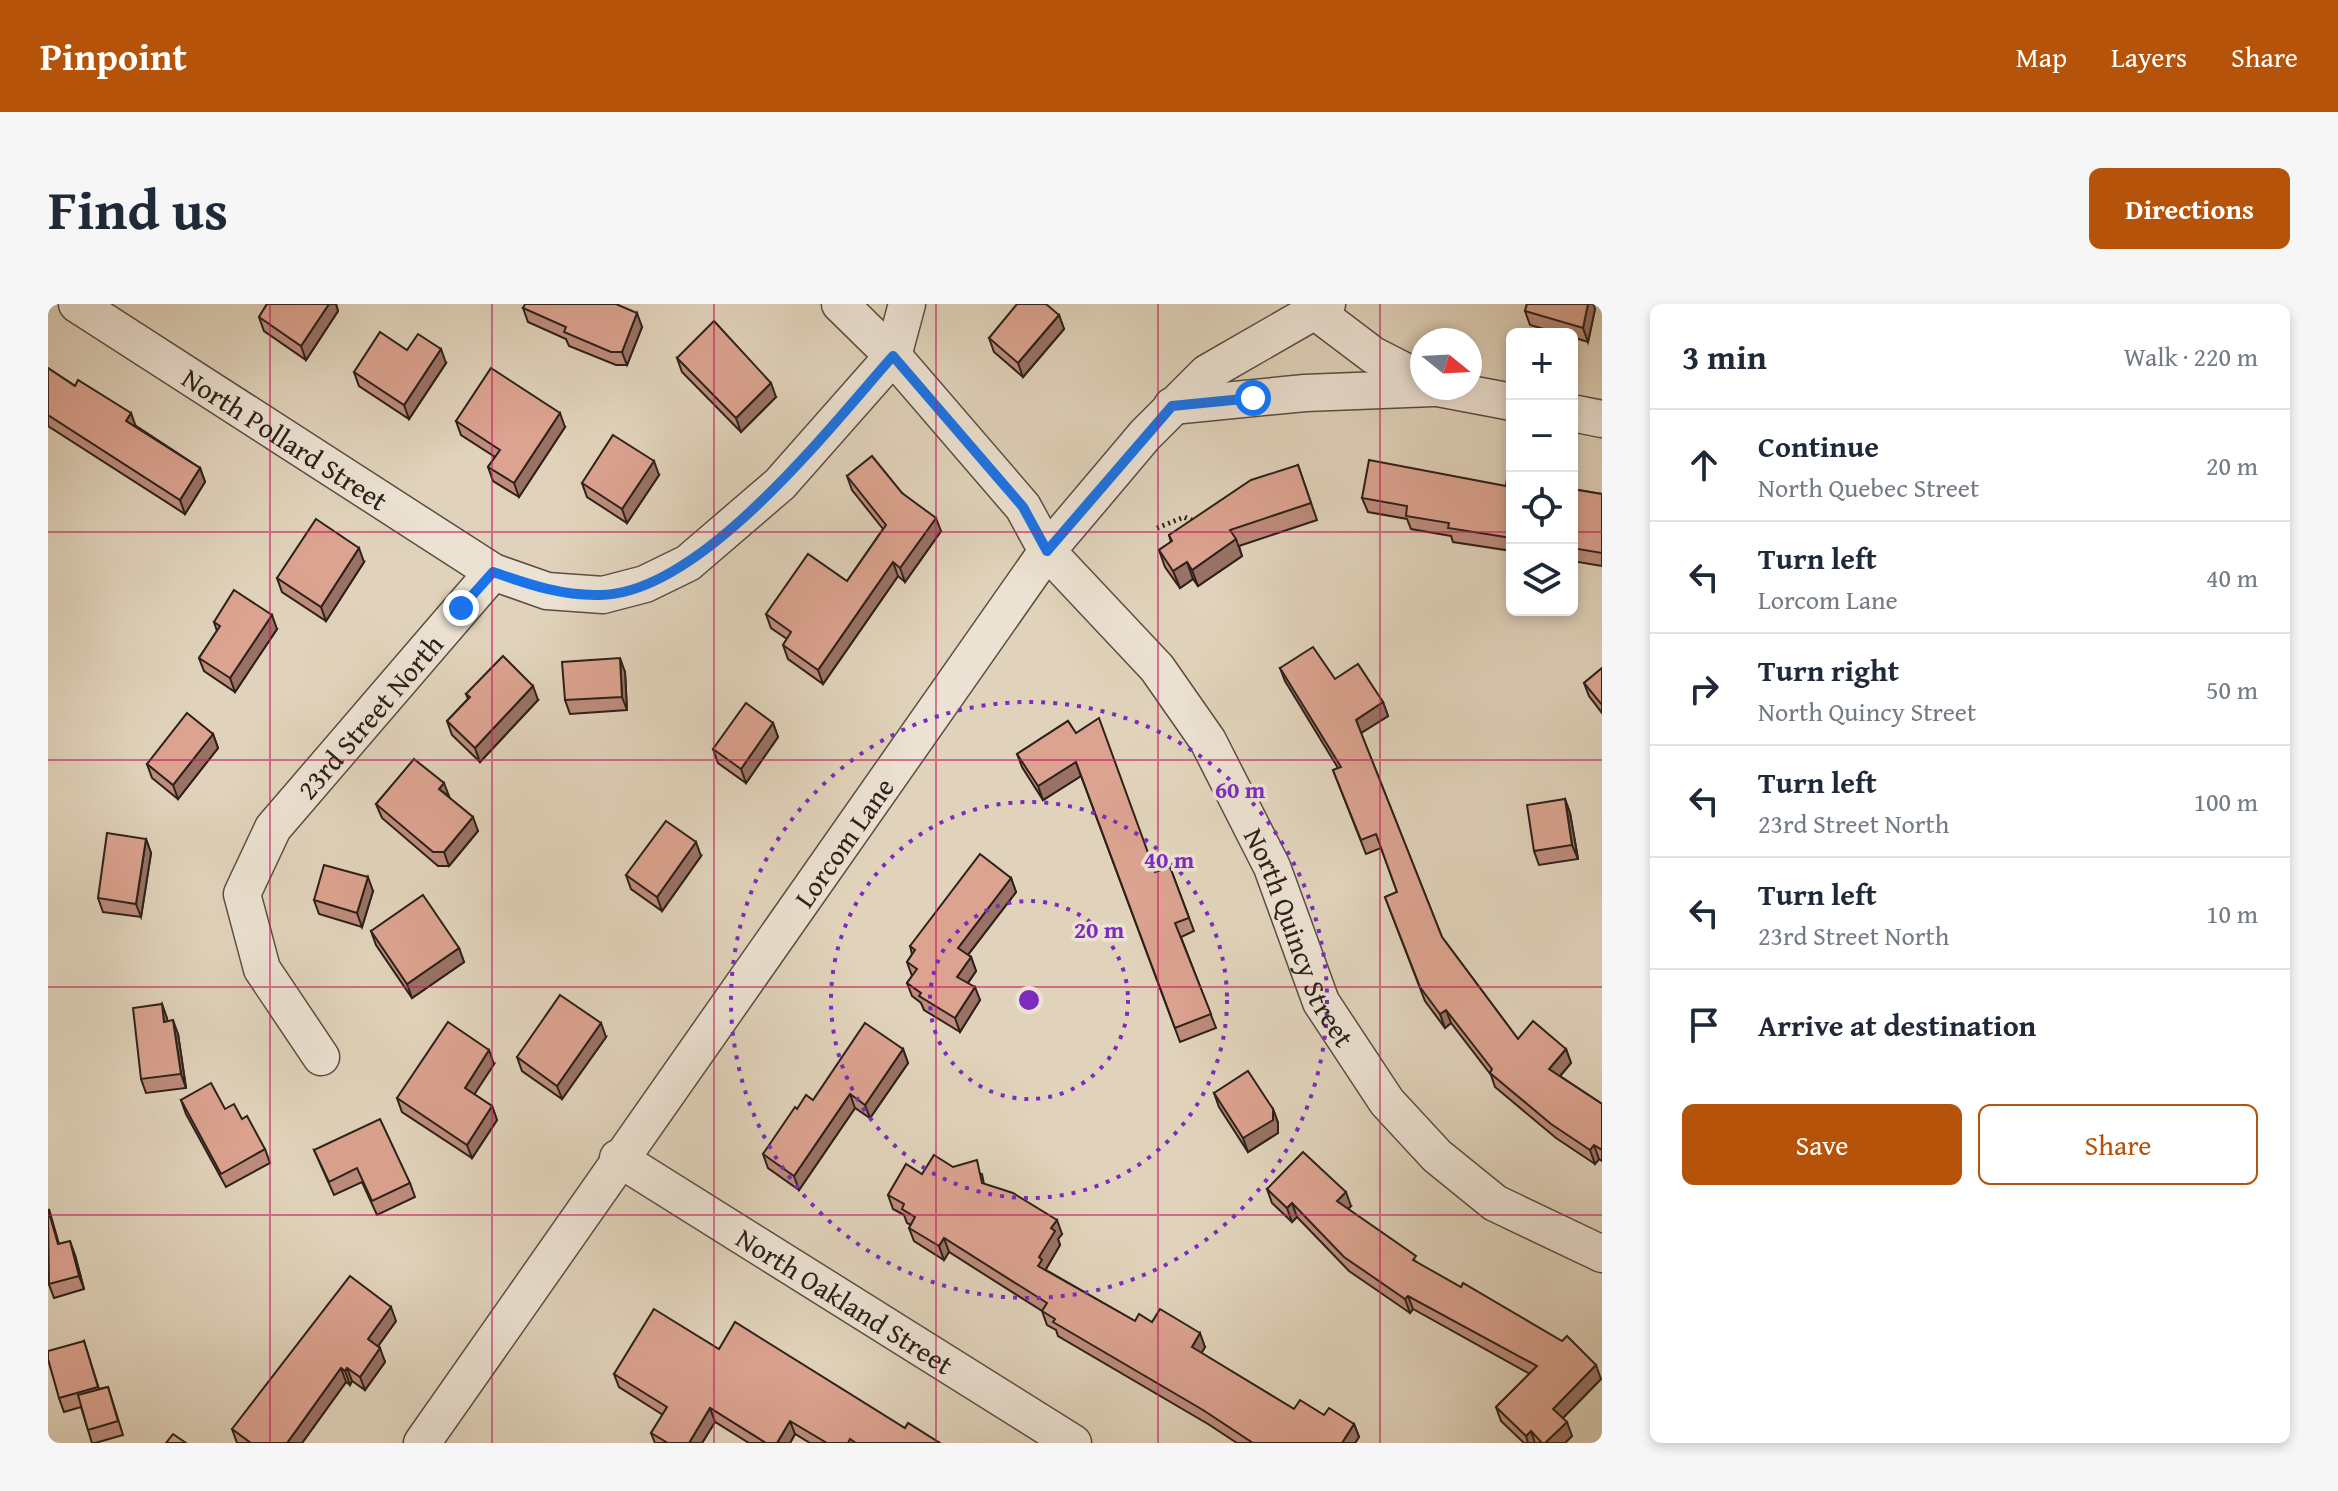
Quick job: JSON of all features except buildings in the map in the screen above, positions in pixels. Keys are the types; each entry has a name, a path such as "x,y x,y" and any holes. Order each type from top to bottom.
{"street":[{"name":"North Pollard Street","path":"77,304 493,572"},
{"name":"North Quincy Street","path":"840,304 893,356 1023,507 1047,551 1157,668 1218,754 1272,867 1321,1002 1387,1102 1437,1156 1495,1203 1602,1254"},
{"path":"493,572 547,591 603,595 645,584 688,563 780,484 893,356 907,304"},
{"path":"1322,308 1373,355 1410,374"},
{"name":"Lorcom Lane","path":"422,1443 618,1158 1047,551 1172,406 1207,373 1322,308"},
{"path":"1172,406 1305,393 1410,389"},
{"path":"1482,396 1506,401"},
{"path":"1578,414 1602,419"},
{"name":"23rd Street North","path":"321,1057 262,969 242,894 273,828 493,572"},
{"name":"North Oakland Street","path":"618,1158 1073,1443"}],"path":[{"path":"1157,528 1184,517 1199,526"}],"route":[{"path":"461,608 493,572 547,591 603,595 645,584 688,563 780,484 893,356 1023,507 1047,551 1172,406 1253,398"}]}
